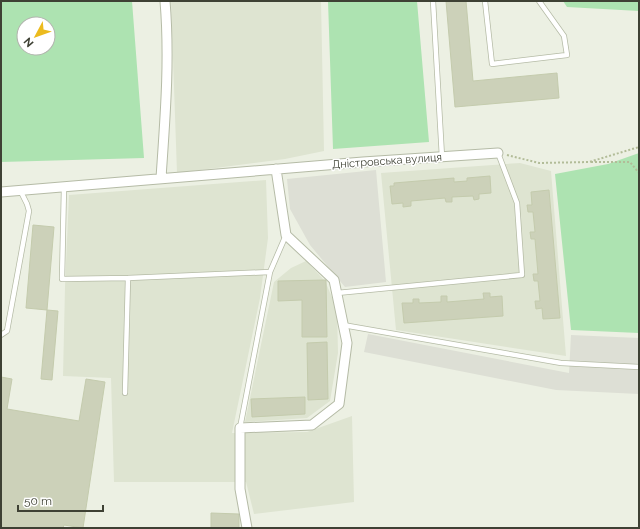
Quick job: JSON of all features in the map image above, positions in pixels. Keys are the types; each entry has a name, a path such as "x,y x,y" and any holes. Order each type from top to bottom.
{"street":[{"path":"161,178 167,77 167,26 165,1"},
{"name":"Дністровська вулиця","path":"1,192 363,162 498,153"},
{"path":"247,528 240,489 240,428 312,425 339,404 346,343 334,280 286,235 276,169"}],"lane":[{"path":"433,1 442,157"},
{"path":"485,1 492,64 567,55 564,36 539,1"},
{"path":"337,294 522,275 517,203 498,153"},
{"path":"64,186 62,279 128,278 270,272"},
{"path":"1,335 7,331 29,211 20,190"},
{"path":"240,428 270,272 286,235"},
{"path":"125,393 128,278"},
{"path":"343,325 561,363 639,367"}],"path":[{"path":"589,162 639,147"},
{"path":"498,153 539,162 630,162 639,173"}],"shaded area":[{"path":"171,1 321,1 324,151 285,159 177,173"},
{"path":"520,163 551,171 566,356 396,330 381,173"},
{"path":"376,170 386,282 345,287 310,245 290,209 287,179"},
{"path":"266,180 268,238 260,298 232,433 307,432 352,416 354,502 254,514 246,482 114,482 111,378 63,376 69,195"},
{"path":"306,261 325,281 337,309 338,353 330,401 307,418 245,422 274,282 291,268"},
{"path":"368,334 569,373 571,335 639,338 639,394 556,390 364,352"}],"green space":[{"path":"1,1 132,1 144,158 1,162"},
{"path":"328,1 417,1 429,142 333,149"},
{"path":"563,1 639,1 639,11 567,7"},
{"path":"639,153 639,333 571,330 555,174 608,164"}],"building":[{"path":"446,1 466,1 473,81 557,73 559,98 455,107"},
{"path":"490,176 491,193 479,194 479,199 474,200 473,196 452,197 452,202 446,202 445,198 411,201 411,206 403,207 403,203 392,204 390,186 394,186 394,183 454,178 454,182 467,181 467,178"},
{"path":"549,190 560,318 543,319 542,308 536,309 535,301 540,301 538,281 534,281 533,274 538,274 535,239 531,239 530,232 535,232 533,212 528,212 527,205 532,205 531,192"},
{"path":"33,225 54,227 47,310 26,308"},
{"path":"326,280 327,337 302,337 302,300 278,301 278,281"},
{"path":"483,293 490,293 490,297 502,296 503,316 404,323 402,303 413,303 413,299 419,299 419,303 441,302 441,296 447,296 447,302 484,299"},
{"path":"47,310 58,311 52,380 41,379"},
{"path":"327,342 328,399 308,400 307,343"},
{"path":"1,377 12,379 7,409 79,421 86,379 105,382 83,528 64,525 63,528 1,528"},
{"path":"305,397 305,414 252,417 251,399"},
{"path":"211,513 239,514 239,528 211,528"}]}
